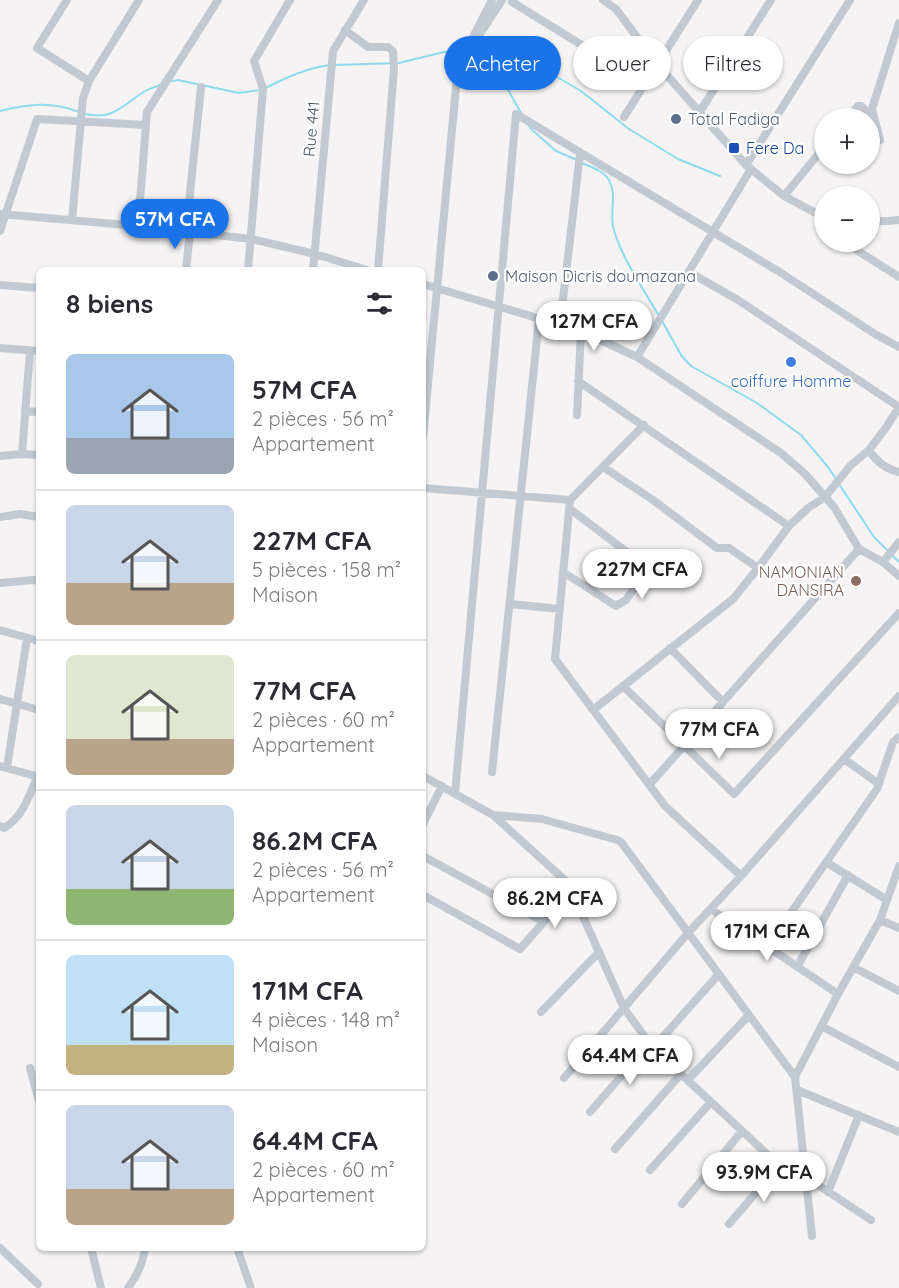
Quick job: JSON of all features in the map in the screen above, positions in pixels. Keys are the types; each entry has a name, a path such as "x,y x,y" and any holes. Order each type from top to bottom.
{"street":[{"path":"67,0 37,48 89,81"},
{"path":"72,220 83,98 89,81 139,0"},
{"path":"138,226 147,112 218,0"},
{"path":"248,267 263,89 254,61 290,0"},
{"name":"Rue 441","path":"313,267 333,51 364,0"},
{"path":"426,405 458,66 492,0"},
{"path":"480,34 502,0"},
{"path":"514,0 512,2 573,40"},
{"path":"603,0 616,9 636,36"},
{"path":"616,9 622,0"},
{"path":"671,42 698,0"},
{"path":"699,113 771,0"},
{"path":"637,357 714,232 748,167 850,0"},
{"path":"872,108 899,23"},
{"path":"345,30 368,47 388,47 393,51 394,68 378,267"},
{"path":"671,80 748,167 784,196 814,212"},
{"path":"186,267 201,87"},
{"path":"624,117 641,90"},
{"path":"456,794 516,114 778,270 875,334 899,347"},
{"path":"0,231 3,215 37,119 146,125"},
{"path":"560,325 580,153"},
{"path":"784,196 814,159"},
{"path":"3,215 138,226 251,239 315,254 357,267"},
{"path":"880,221 899,220"},
{"path":"859,252 899,278"},
{"path":"593,710 733,599 789,526 808,508 825,497 851,465 869,450 899,407 738,300 689,272"},
{"path":"0,285 36,288"},
{"path":"426,286 581,332 637,357 781,453 805,474 834,507 859,549 883,562 899,576"},
{"path":"492,772 539,319"},
{"path":"577,415 581,332"},
{"path":"0,348 34,351 25,411 22,454"},
{"path":"578,381 789,526"},
{"path":"25,411 36,412"},
{"path":"644,425 570,504 555,659 665,806 741,876"},
{"path":"869,450 877,462 899,471"},
{"path":"0,456 36,455"},
{"path":"603,467 653,500 717,548 729,548 758,568"},
{"path":"426,488 521,496 570,504 648,568 626,600 616,606 563,572"},
{"path":"0,517 20,514 36,517"},
{"path":"883,562 899,542"},
{"path":"650,784 859,549"},
{"path":"0,583 36,580"},
{"path":"510,604 560,609"},
{"path":"623,686 734,794 899,612"},
{"path":"0,630 36,640"},
{"path":"27,638 4,767 36,776"},
{"path":"670,648 723,702"},
{"path":"564,1078 688,933 899,696"},
{"path":"0,699 36,709"},
{"path":"788,917 877,789 893,742 899,737"},
{"path":"844,759 879,784"},
{"path":"426,778 492,815 568,884 624,1008 652,1045 684,1077 783,1170 806,1177 871,1220"},
{"path":"0,826 4,828 21,813 36,781"},
{"path":"426,818 442,786"},
{"path":"492,815 542,819 621,842 795,1077 812,1236"},
{"path":"426,858 544,922"},
{"path":"826,862 887,900"},
{"path":"795,1077 880,920 899,866"},
{"path":"797,967 848,875"},
{"path":"426,897 520,949 571,891"},
{"path":"711,909 838,994"},
{"path":"880,920 899,928"},
{"path":"541,1012 599,952"},
{"path":"853,967 899,991"},
{"path":"590,1112 719,974"},
{"path":"615,1149 684,1077 749,1015"},
{"path":"821,1026 899,1067"},
{"path":"30,1068 36,1090"},
{"path":"797,1090 899,1132"},
{"path":"650,1170 711,1102"},
{"path":"828,1192 859,1115"},
{"path":"682,1204 742,1131"},
{"path":"729,1224 779,1166"},
{"path":"0,1248 38,1284"},
{"path":"92,1251 101,1288"},
{"path":"128,1288 135,1279 145,1251"},
{"path":"238,1251 251,1288"}],"waterway":[{"path":"335,65 399,63 444,52"},
{"path":"265,88 304,71 330,65"},
{"path":"561,79 581,91 629,129 678,159 720,176"},
{"path":"168,82 178,80 239,93 260,90"},
{"path":"85,114 109,114 144,92 160,85"},
{"path":"508,90 521,113"},
{"path":"0,111 49,105 79,112"},
{"path":"529,126 556,151 577,160"},
{"path":"582,163 601,172 609,180 613,191 612,220 616,237 633,272 659,316"},
{"path":"662,321 681,355 691,366 757,403 801,435 836,479"},
{"path":"839,484 874,537 888,551"},
{"path":"892,555 899,562"}],"place":[{"name":"Total Fadiga","path":"676,119"},
{"name":"Fere Da","path":"734,148"},
{"name":"Maison Dicris doumazana","path":"493,276"},
{"name":"coiffure Homme","path":"791,362"},
{"name":"NAMONIAN DANSIRA","path":"856,581"}]}
